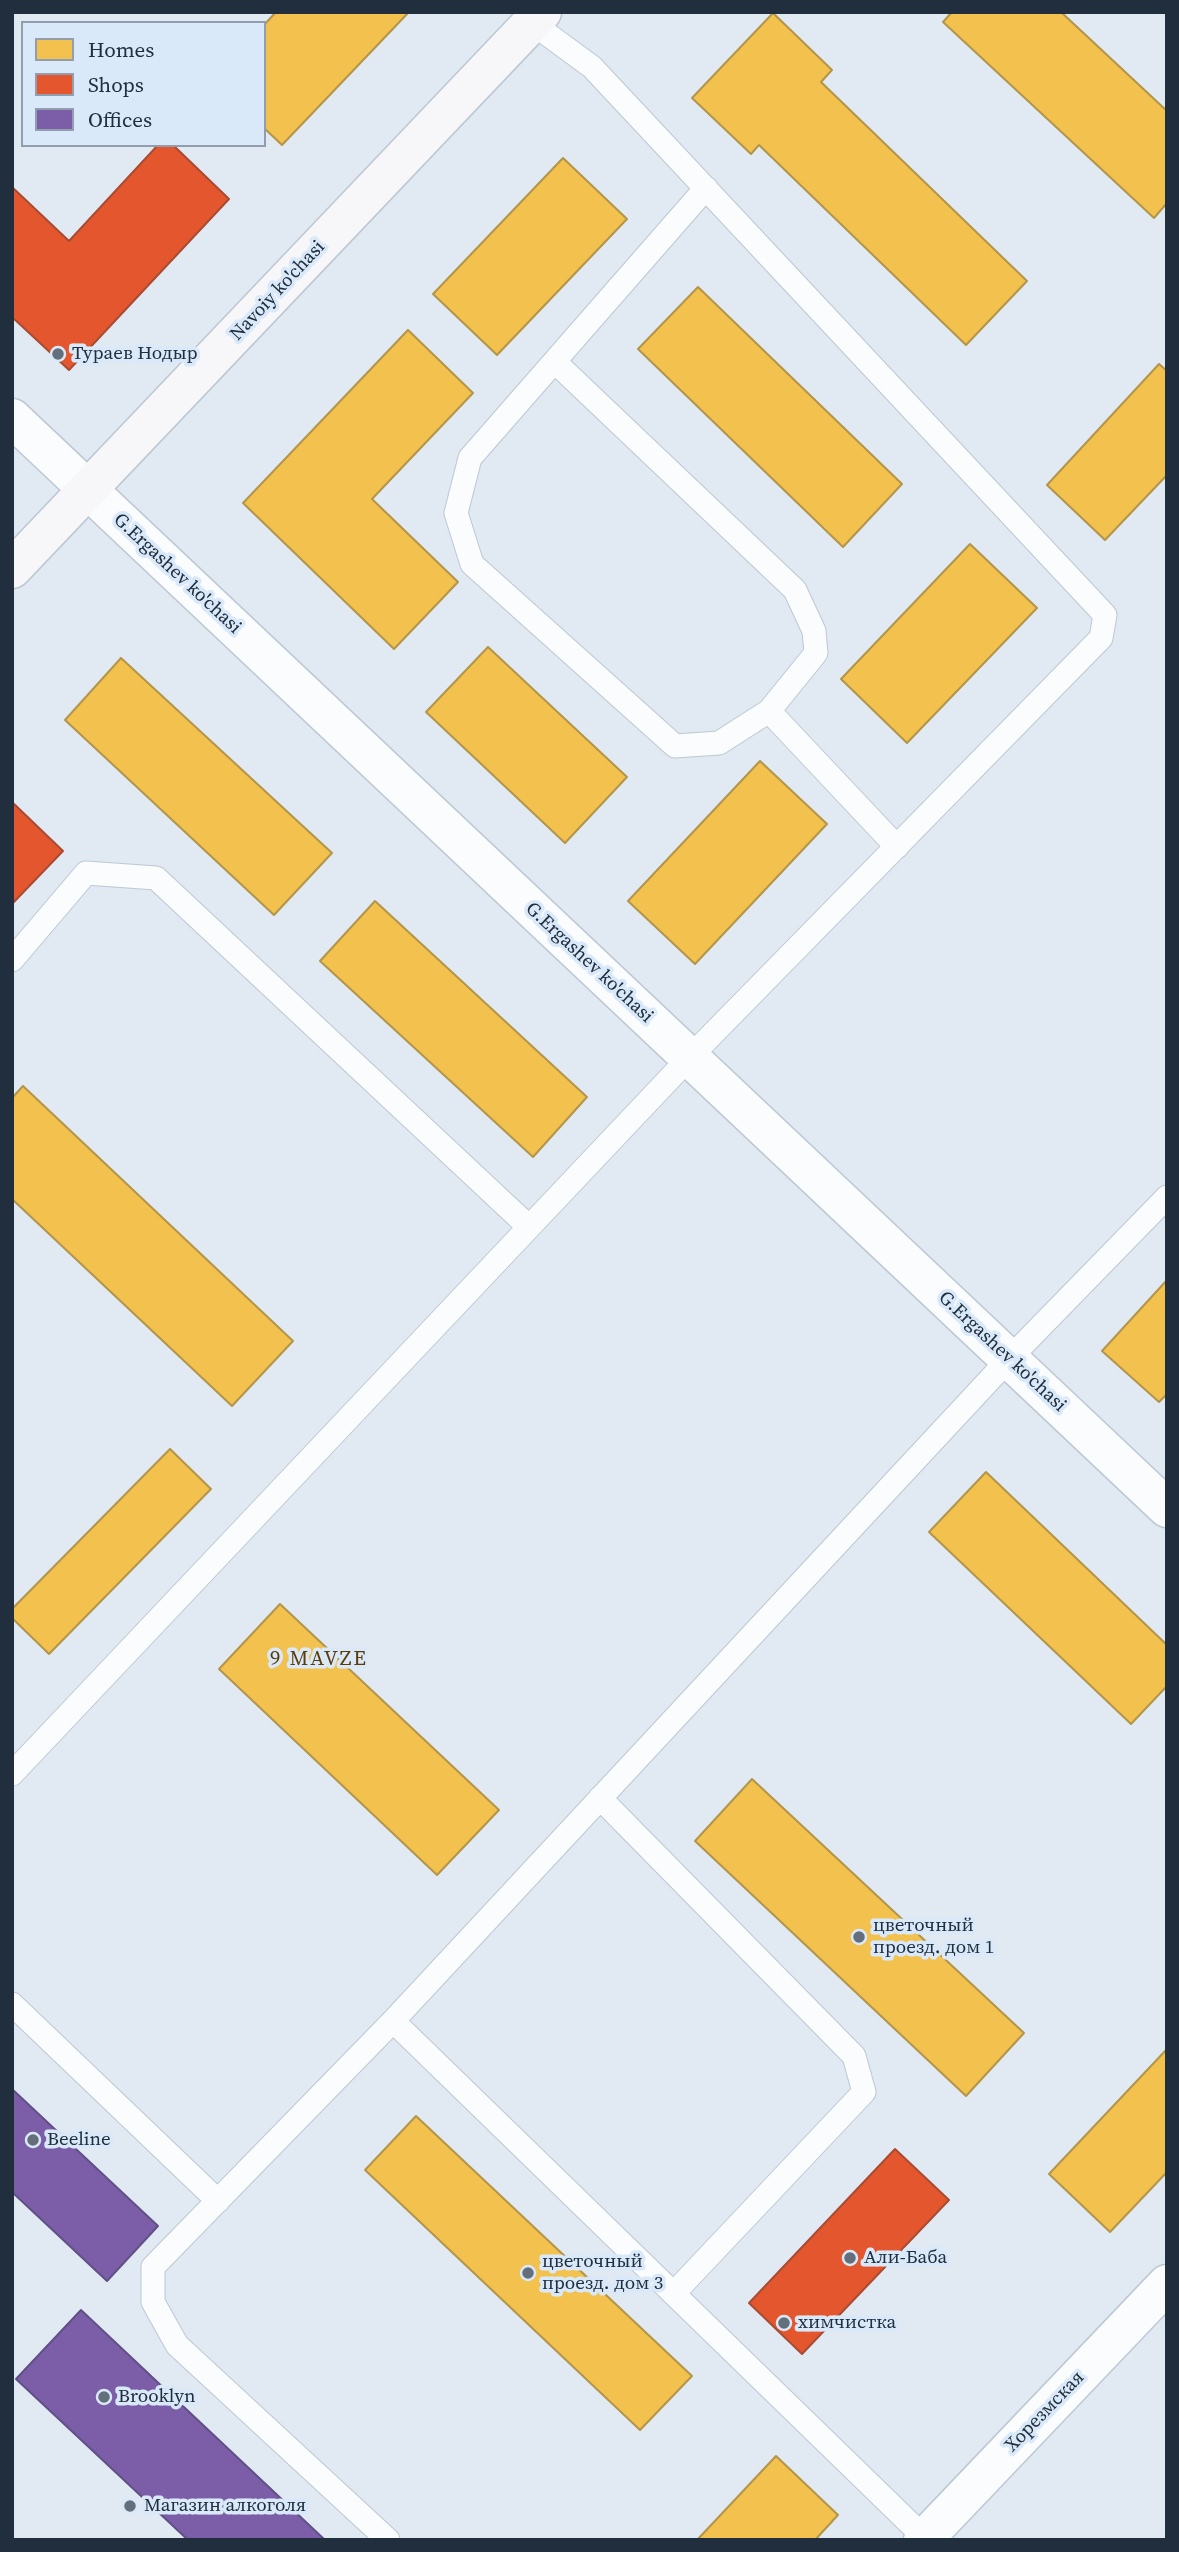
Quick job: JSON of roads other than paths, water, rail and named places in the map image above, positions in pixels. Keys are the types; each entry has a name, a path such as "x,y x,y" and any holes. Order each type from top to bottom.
{"main road":[{"name":"Navoiy ko'chasi","path":"12,569 537,17"}],"street":[{"name":"G.Ergashev ko'chasi","path":"12,418 1167,1508"},
{"name":"Хорезмская","path":"924,2539 1167,2284"}],"lane":[{"path":"12,1774 690,1057 1101,638 1105,615 592,67 537,17"},
{"path":"555,362 795,590 814,631 816,653 769,711 719,743 675,747 472,565 456,513 470,458 706,188"},
{"path":"769,711 897,847"},
{"path":"12,960 86,873 156,878 529,1227"},
{"path":"388,2540 177,2345 153,2302 153,2267 393,2021 1009,1359 1167,1197"},
{"path":"600,1798 854,2056 864,2092 674,2293"},
{"path":"12,2004 218,2201"},
{"path":"393,2021 924,2539"}],"place":[{"name":"Тураев Нодыр","path":"58,354"},
{"name":"цветочный проезд. дом 1","path":"859,1937"},
{"name":"Beeline","path":"33,2140"},
{"name":"Али-Баба","path":"850,2258"},
{"name":"цветочный проезд. дом 3","path":"528,2273"},
{"name":"химчистка","path":"784,2323"},
{"name":"Brooklyn","path":"104,2397"},
{"name":"Магазин алкоголя","path":"130,2506"}],"district":[{"name":"9 MAVZE","path":"319,1660"}]}
